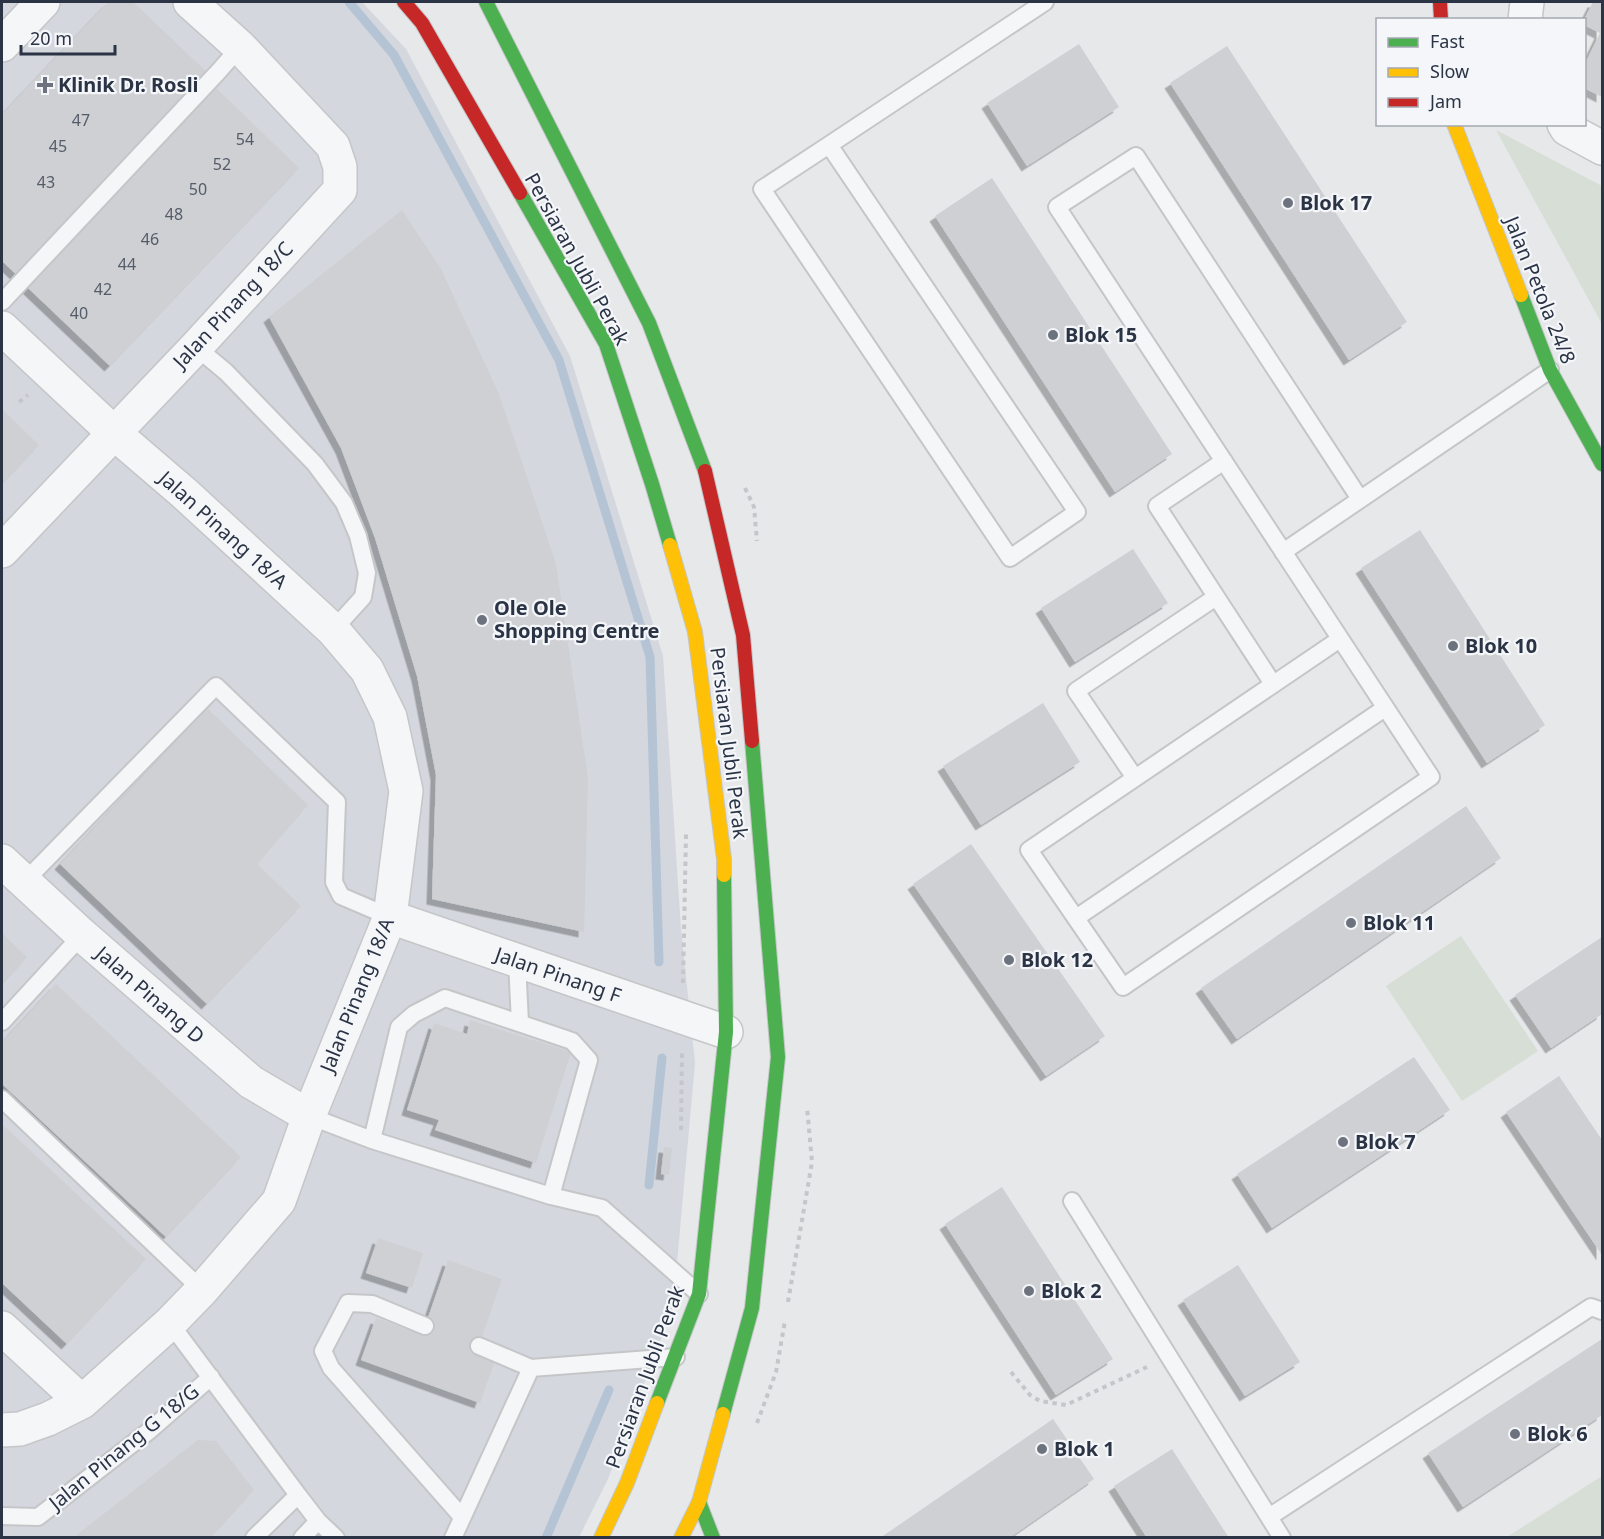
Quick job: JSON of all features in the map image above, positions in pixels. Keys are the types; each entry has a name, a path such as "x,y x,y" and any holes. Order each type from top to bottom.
{"main road":[{"name":"Persiaran Jubli Perak","path":"404,2 422,23 606,344 652,484 695,632 724,859 726,1032 699,1294 627,1483 601,1538"},
{"name":"Persiaran Jubli Perak","path":"486,2 649,323 705,470 743,635 778,1058 752,1308 699,1502 681,1538"},
{"path":"1440,2 1441,18"},
{"name":"Jalan Petola 24/8","path":"1455,126 1550,370 1602,464"},
{"path":"699,1502 713,1538"}],"street":[{"path":"2,45 43,2"},
{"path":"190,2 240,47"},
{"path":"1525,18 1527,2"},
{"name":"Jalan Pinang 18/C","path":"2,551 196,347 340,190 340,167 333,146 240,47"},
{"path":"1565,126 1602,148"},
{"name":"Jalan Pinang 18/A","path":"2,328 114,433 184,493 333,630 367,670 390,717 406,791 390,917 309,1116 279,1201 202,1290 170,1323 82,1402 48,1419 20,1429 2,1430"},
{"name":"Jalan Pinang D","path":"13,872 251,1082 309,1116"},
{"name":"Jalan Pinang F","path":"390,917 726,1032"},
{"path":"2,1328 82,1402"}],"lane":[{"path":"830,145 1077,512 1010,558 762,189 1044,2"},
{"path":"2,302 240,47"},
{"path":"1340,639 1029,850 1123,987 1431,777 1057,207 1136,156 1360,499"},
{"path":"196,347 226,372 315,464 344,503 358,536 367,573 363,597 333,630"},
{"path":"1283,552 1550,370"},
{"path":"1224,461 1157,506 1274,684"},
{"path":"1135,778 1076,691 1216,597"},
{"path":"13,872 216,686 337,802 334,882 342,896 390,917"},
{"path":"1076,918 1385,708"},
{"path":"2,1022 82,935"},
{"path":"517,961 520,1023"},
{"path":"372,1140 399,1027 414,1014 445,998 572,1041 589,1060 551,1196"},
{"path":"2,1099 202,1290"},
{"path":"309,1116 372,1140 551,1196 602,1208 699,1294"},
{"path":"1072,1201 1282,1538"},
{"path":"425,1326 372,1304 348,1304 323,1351 331,1368 462,1517"},
{"path":"1269,1517 1591,1307 1602,1311"},
{"path":"170,1323 318,1521 336,1538"},
{"path":"479,1346 531,1368 676,1357"},
{"path":"453,1538 531,1368"},
{"name":"Jalan Pinang G 18/G","path":"2,1516 38,1517 149,1431 211,1377"},
{"path":"254,1538 298,1495"},
{"path":"302,1538 318,1521"}],"path":[{"path":"681,1140 686,828"},
{"path":"1011,1372 1030,1395 1040,1401 1066,1405 1169,1357"}],"shaded area":[{"path":"2,2 362,2 406,49 570,356 663,656 681,929 695,1063 673,1307 608,1479 579,1537 2,1538"},
{"path":"1496,130 1602,186 1602,324"},
{"path":"1461,936 1538,1051 1462,1101 1386,986"},
{"path":"1602,1476 1602,1537 1507,1537"}],"building":[{"path":"108,2 133,2 210,75 18,276 2,261 2,114"},
{"path":"1593,2 1602,2 1602,97 1586,89 1586,62 1600,33 1586,26 1585,18"},
{"path":"1079,44 1119,107 1027,166 987,103"},
{"name":"Blok 17","path":"1227,46 1407,322 1349,360 1170,83"},
{"path":"214,86 299,168 110,366 25,285"},
{"name":"Blok 15","path":"992,178 1172,454 1115,492 935,216"},
{"name":"Ole Ole Shopping Centre","path":"402,210 441,269 499,394 556,564 588,778 584,932 432,899 436,775 417,676 375,538 341,448 269,317"},
{"path":"2,409 39,445 2,484"},
{"name":"Blok 10","path":"1420,530 1545,725 1487,763 1361,568"},
{"path":"1133,549 1168,603 1075,662 1041,608"},
{"path":"1043,703 1080,762 981,825 943,766"},
{"path":"207,708 308,805 257,864 301,906 207,1004 60,864"},
{"name":"Blok 11","path":"1466,806 1501,858 1237,1039 1201,988"},
{"name":"Blok 12","path":"971,844 1105,1036 1046,1076 913,884"},
{"path":"2,933 27,957 2,985"},
{"path":"1602,937 1602,1014 1551,1048 1515,995"},
{"path":"56,984 241,1157 166,1237 2,1084 2,1042"},
{"path":"470,1020 571,1052 536,1163 435,1130 439,1120 407,1110 434,1023 467,1034"},
{"name":"Blok 7","path":"1414,1057 1450,1110 1272,1228 1237,1174"},
{"path":"1559,1076 1602,1140 1602,1255 1506,1112"},
{"path":"2,1124 146,1259 67,1344 2,1283"},
{"path":"664,1147 672,1148 669,1175 661,1174"},
{"name":"Blok 2","path":"1002,1187 1113,1359 1056,1395 945,1224"},
{"path":"378,1238 423,1253 412,1288 366,1273"},
{"path":"448,1260 502,1279 476,1354 495,1361 480,1403 361,1360 376,1318 422,1335"},
{"path":"1238,1265 1300,1362 1245,1396 1183,1300"},
{"name":"Blok 6","path":"1602,1339 1602,1415 1463,1507 1428,1453"},
{"name":"Blok 1","path":"1053,1419 1094,1479 1009,1538 880,1538"},
{"path":"198,1440 216,1441 254,1490 210,1538 73,1538"},
{"path":"1172,1449 1229,1538 1147,1538 1114,1486"}],"waterway":[{"path":"349,2 394,55 559,360 650,657 659,962"},
{"path":"649,1185 662,1058"},
{"path":"546,1538 609,1390"}],"traffic: fast":[{"path":"486,2 649,323 705,471"},
{"path":"520,193 606,344 670,545"},
{"path":"1521,295 1550,370 1602,464"},
{"path":"723,1414 752,1308 778,1057 752,741"},
{"path":"657,1403 699,1294 726,1032 724,875"},
{"path":"699,1502 713,1538"}],"traffic: slow":[{"path":"1455,126 1521,295"},
{"path":"670,545 695,632 724,859 724,875"},
{"path":"601,1538 627,1483 657,1403"},
{"path":"681,1538 699,1502 723,1414"}],"traffic: jam":[{"path":"404,2 422,23 520,193"},
{"path":"1440,2 1441,18"},
{"path":"705,471 743,635 752,741"}],"place":[{"name":"Klinik Dr. Rosli","path":"45,85"},
{"name":"Blok 17","path":"1288,203"},
{"name":"Blok 15","path":"1053,335"},
{"name":"Ole Ole Shopping Centre","path":"482,620"},
{"name":"Blok 10","path":"1453,646"},
{"name":"Blok 11","path":"1351,923"},
{"name":"Blok 12","path":"1009,960"},
{"name":"Blok 7","path":"1343,1142"},
{"name":"Blok 2","path":"1029,1291"},
{"name":"Blok 6","path":"1515,1434"},
{"name":"Blok 1","path":"1042,1449"}]}
